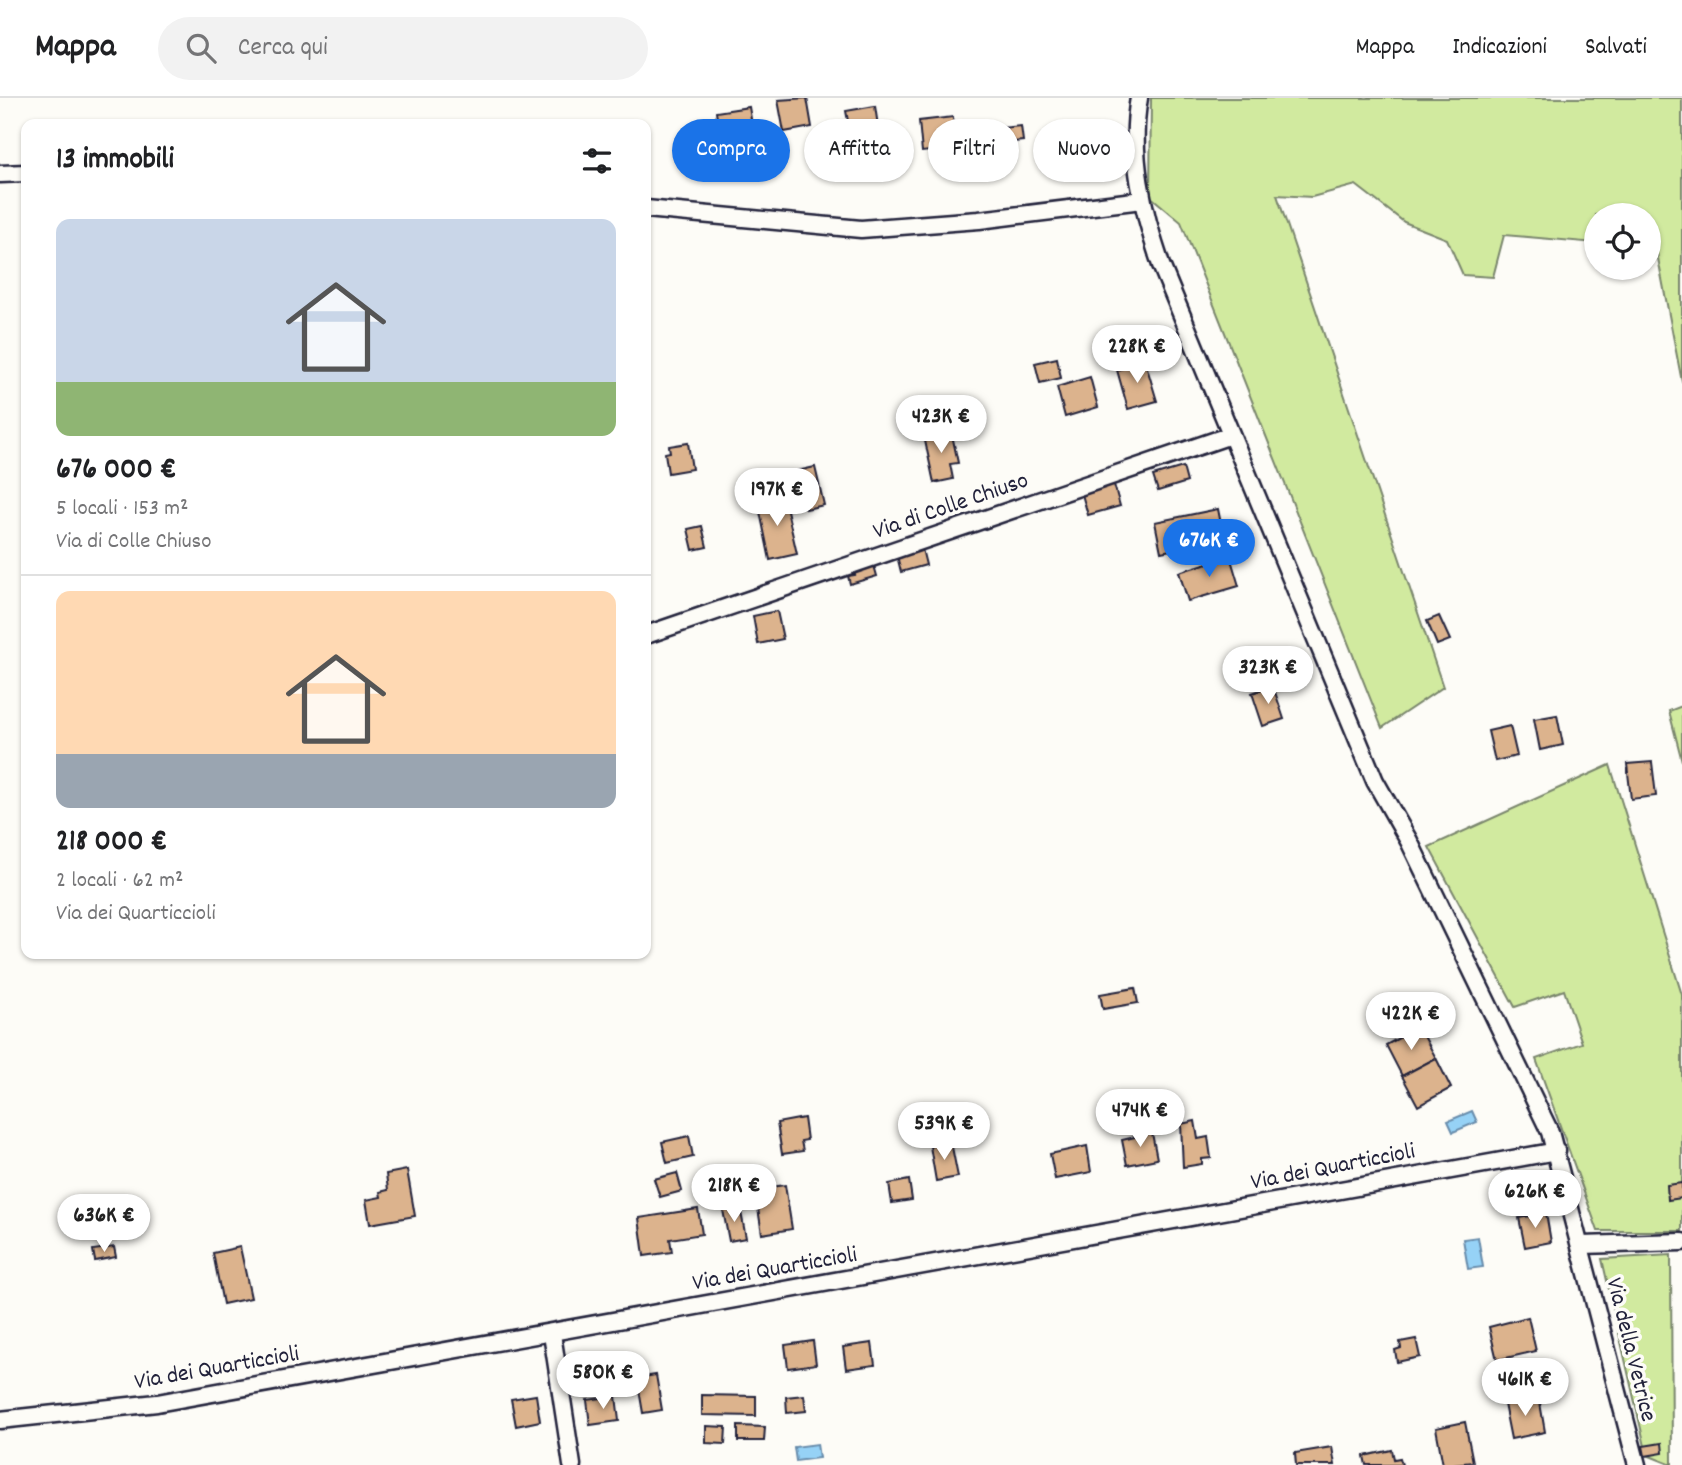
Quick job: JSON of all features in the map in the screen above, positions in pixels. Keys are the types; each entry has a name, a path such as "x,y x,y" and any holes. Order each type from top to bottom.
{"street":[{"path":"651,209 861,229 979,220 1142,200 1136,143 1139,98"},
{"path":"0,174 21,173"},
{"name":"Via della Vetrice","path":"1142,200 1161,265 1375,780 1541,1108 1557,1151 1616,1393 1637,1465"},
{"name":"Via di Colle Chiuso","path":"651,633 1231,435"},
{"name":"Via dei Quarticcioli","path":"0,1420 157,1403 1557,1151"},
{"path":"1582,1245 1682,1242"},
{"path":"552,1334 572,1465"}],"green space":[{"path":"1151,98 1682,98 1682,382 1661,274 1661,203 1584,203 1584,242 1504,235 1493,277 1463,275 1447,239 1404,222 1356,185 1312,197 1277,195 1443,687 1382,728 1181,222 1150,196"},
{"path":"1682,706 1682,761 1669,711"},
{"path":"1610,765 1682,995 1682,1231 1598,1231 1536,1059 1582,1043 1564,990 1515,1007 1429,847"},
{"path":"1671,1255 1672,1465 1647,1455 1602,1259"}],"water":[{"path":"1472,1111 1477,1122 1453,1132 1448,1121"},
{"path":"1478,1237 1483,1267 1468,1269 1463,1239"},
{"path":"817,1444 819,1458 796,1461 794,1447"}],"building":[{"path":"807,98 811,119 804,119 804,128 790,131 790,119 782,119 778,100"},
{"path":"875,106 877,119 848,119 846,111"},
{"path":"749,107 751,119 717,119 716,112"},
{"path":"928,120 928,151 922,152 919,121"},
{"path":"1021,126 1023,141 1019,141"},
{"path":"1057,358 1061,378 1040,383 1035,363"},
{"path":"1145,361 1157,401 1128,409 1117,370"},
{"path":"1090,377 1098,407 1065,417 1057,387"},
{"path":"951,430 958,463 950,464 953,479 934,483 924,436"},
{"path":"688,443 692,469 668,473 665,453 670,452 669,446"},
{"path":"815,467 824,505 806,509 797,471"},
{"path":"1183,467 1187,482 1158,491 1153,476"},
{"path":"1113,481 1120,506 1088,515 1081,491"},
{"path":"784,497 797,554 770,560 758,502"},
{"path":"1218,509 1224,539 1161,552 1155,522"},
{"path":"702,526 707,547 693,550 688,529"},
{"path":"921,545 926,565 901,572 896,552"},
{"path":"1230,556 1239,586 1188,601 1179,572"},
{"path":"873,562 877,576 850,584 848,576 855,575 853,568"},
{"path":"777,611 783,639 758,644 753,616"},
{"path":"1439,616 1450,640 1437,645 1427,621"},
{"path":"1273,686 1284,719 1263,726 1252,693"},
{"path":"1557,715 1563,745 1540,750 1534,719"},
{"path":"1510,726 1517,756 1495,761 1488,731"},
{"path":"1652,762 1656,796 1631,799 1627,764"},
{"path":"1135,988 1138,1003 1103,1009 1100,994"},
{"path":"1419,1027 1436,1058 1402,1076 1386,1045"},
{"path":"1436,1058 1451,1088 1418,1106 1402,1076"},
{"path":"804,1118 807,1140 801,1141 803,1151 782,1154 777,1123"},
{"path":"1195,1121 1198,1139 1208,1137 1211,1158 1202,1159 1202,1164 1183,1167 1181,1124"},
{"path":"1152,1133 1157,1159 1127,1165 1122,1140"},
{"path":"689,1136 693,1157 667,1163 662,1142"},
{"path":"951,1142 958,1177 936,1181 930,1146"},
{"path":"1087,1146 1091,1172 1055,1179 1050,1154"},
{"path":"407,1170 415,1216 370,1224 366,1200 381,1197 380,1192 388,1190 386,1174"},
{"path":"677,1173 682,1191 660,1197 654,1179"},
{"path":"909,1180 912,1200 892,1203 889,1184"},
{"path":"1682,1183 1682,1198 1668,1200 1667,1185"},
{"path":"785,1185 792,1229 762,1234 755,1189"},
{"path":"740,1207 746,1238 729,1241 723,1210"},
{"path":"698,1209 702,1234 670,1239 672,1252 644,1256 639,1218"},
{"path":"1546,1213 1551,1242 1525,1247 1519,1218"},
{"path":"114,1247 116,1257 95,1261 93,1250"},
{"path":"240,1247 251,1298 223,1304 213,1253"},
{"path":"1528,1317 1536,1351 1497,1360 1489,1327"},
{"path":"1416,1339 1420,1357 1397,1362 1395,1350 1401,1348 1400,1342"},
{"path":"813,1341 816,1364 788,1368 785,1345"},
{"path":"872,1343 875,1365 846,1369 843,1347"},
{"path":"656,1375 662,1410 643,1413 637,1378"},
{"path":"536,1395 540,1421 516,1426 511,1399"},
{"path":"702,1395 756,1396 756,1416 702,1415"},
{"path":"804,1395 806,1411 787,1413 786,1397"},
{"path":"616,1396 619,1421 590,1425 587,1400"},
{"path":"1539,1397 1545,1432 1511,1439 1504,1404"},
{"path":"1465,1422 1473,1462 1443,1465 1436,1428"},
{"path":"706,1426 726,1427 725,1444 706,1443"},
{"path":"738,1426 765,1427 764,1441 738,1441"},
{"path":"1662,1443 1663,1453 1645,1456 1643,1446"},
{"path":"1332,1447 1335,1465 1296,1465 1295,1453"},
{"path":"1392,1450 1394,1459 1400,1458 1402,1465 1366,1465 1364,1456"}]}
